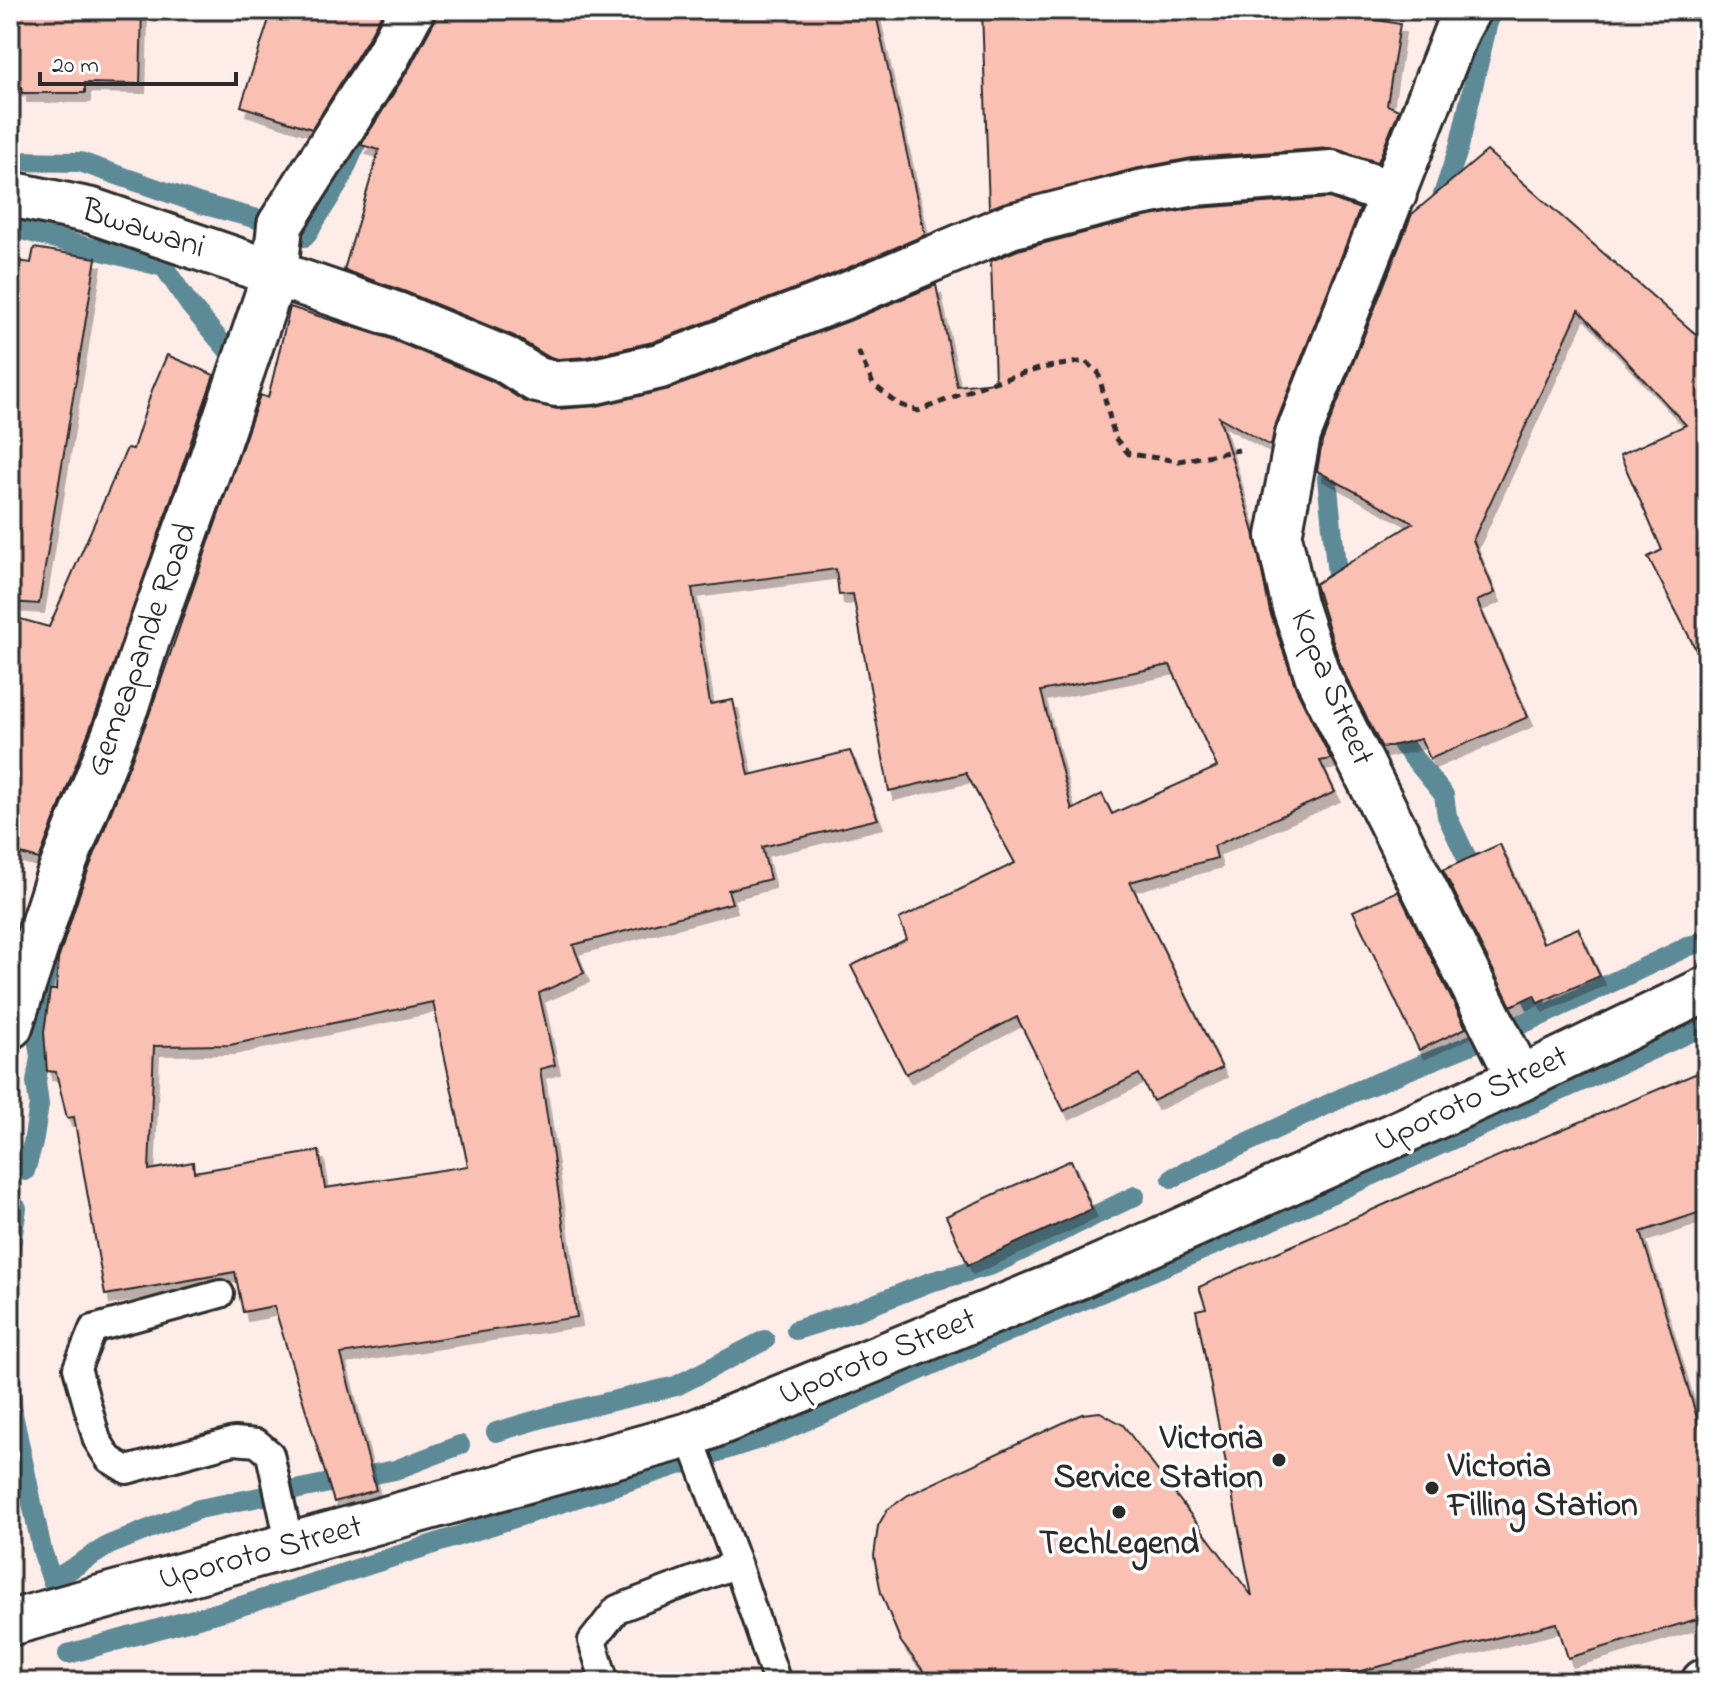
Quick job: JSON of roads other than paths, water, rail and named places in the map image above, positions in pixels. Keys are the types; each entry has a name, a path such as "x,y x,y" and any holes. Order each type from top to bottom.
{"street":[{"name":"Gemeapande Road","path":"10,1026 57,881 126,706 275,273 280,225 388,55 412,10"},
{"name":"Kopa Street","path":"1468,10 1457,30 1298,435 1279,536 1294,604 1318,677 1520,1079"},
{"name":"Bwawani","path":"10,194 92,211 275,273 472,344 504,359 527,376 556,384 591,382 660,366 840,298 1010,226 1140,193 1194,183 1332,173 1394,194"},
{"name":"Uporoto Street","path":"10,1623 689,1435 1079,1276 1520,1079 1707,989"}],"lane":[{"path":"220,1294 93,1329 77,1368 81,1383 97,1440 109,1459 127,1470 234,1441 257,1443 270,1454 290,1546"},
{"path":"689,1435 777,1682"},
{"path":"605,1682 592,1641 617,1609 737,1564"}],"waterway":[{"path":"1438,210 1459,147 1488,22 1494,10"},
{"path":"10,161 80,162 201,204 280,225 305,237 339,183 364,126"},
{"path":"10,227 164,267 189,304 237,361 234,370"},
{"path":"1335,453 1327,478 1339,595"},
{"path":"178,615 192,586"},
{"path":"1392,720 1403,745 1444,795 1447,816 1479,884"},
{"path":"100,837 116,798 130,746"},
{"path":"25,1171 39,1105 36,1082 40,1057 37,1037 45,980 59,935 88,879"},
{"path":"1172,1178 1352,1093 1541,1016 1689,946 1707,941"},
{"path":"1521,974 1541,1016"},
{"path":"68,1654 241,1606 778,1433 1255,1228 1707,1025"},
{"path":"796,1330 859,1310 930,1282 992,1265 1135,1196"},
{"path":"10,1252 17,1208"},
{"path":"496,1432 676,1386 765,1340"},
{"path":"10,1378 13,1414 42,1550 52,1581 109,1545 199,1509 395,1470 460,1445"}],"place":[{"name":"Victoria Service Station","path":"1279,1460"},
{"name":"Victoria Filling Station","path":"1432,1488"},
{"name":"TechLegend","path":"1119,1512"}]}
